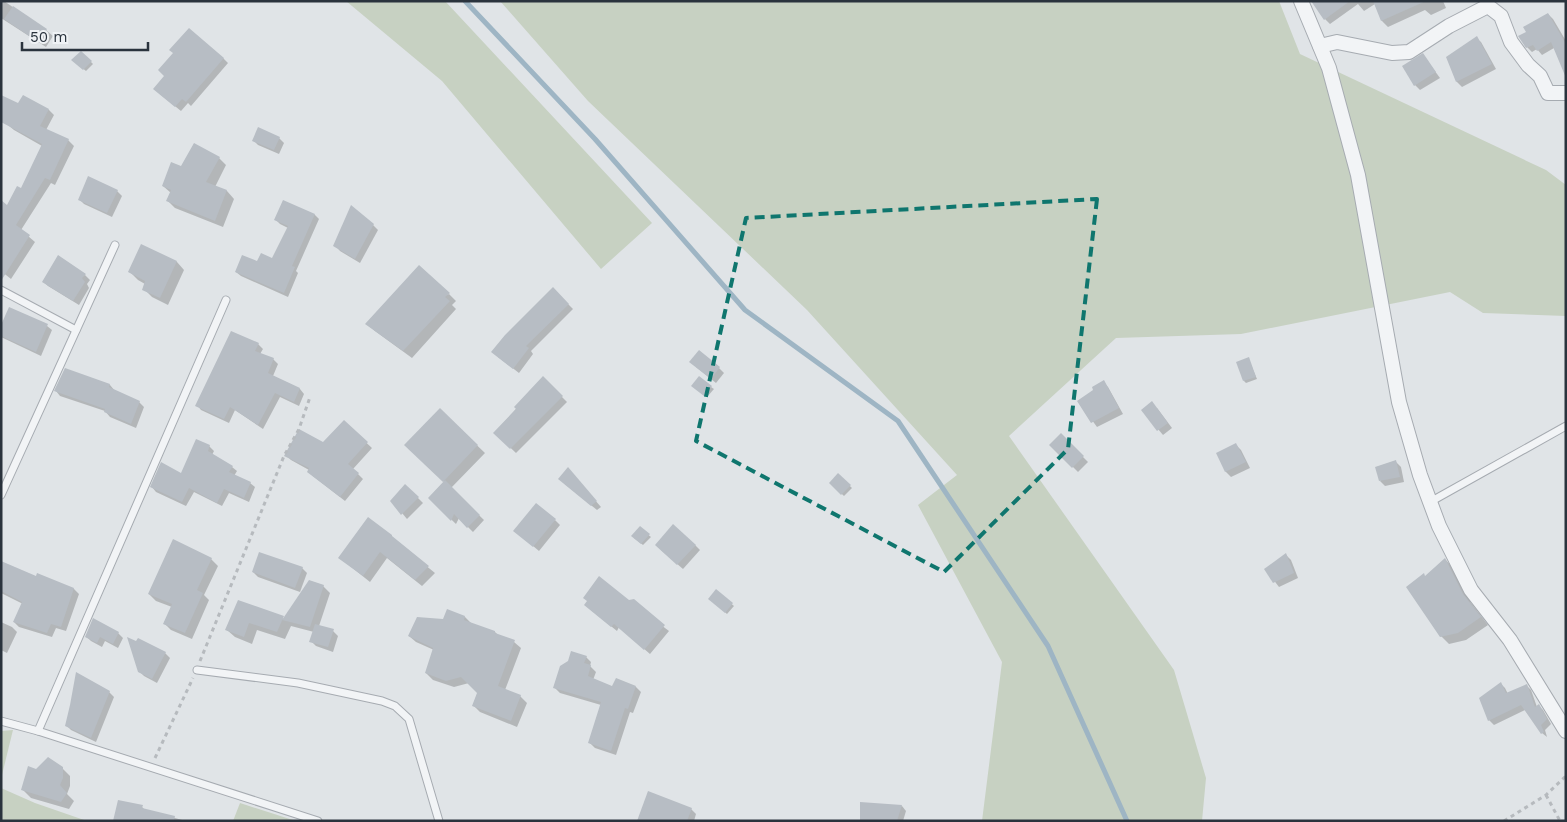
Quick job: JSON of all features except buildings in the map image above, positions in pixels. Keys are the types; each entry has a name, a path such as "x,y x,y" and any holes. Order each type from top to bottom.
{"street":[{"path":"1301,1 1329,68 1358,176 1399,402 1420,476 1439,526 1471,590 1510,640 1566,731"},
{"path":"1320,46 1338,42 1392,53 1409,52 1449,26 1488,6 1501,16 1511,42 1528,65 1540,76 1548,93 1566,93"}],"lane":[{"path":"1,495 115,245"},
{"path":"1,290 76,330"},
{"path":"38,731 226,300"},
{"path":"1430,502 1566,426"},
{"path":"197,670 298,683 382,701 395,706 408,719 439,821"},
{"path":"1,721 38,731 318,821"},
{"path":"1,726 13,725"}],"path":[{"path":"150,768 197,670 310,397"},
{"path":"1504,821 1546,795 1566,776"},
{"path":"1546,795 1560,821"}],"highlighted area":[{"path":"1097,199 1068,449 944,572 696,441 746,218"}],"green space":[{"path":"346,1 445,1 652,223 601,269 442,81"},
{"path":"500,1 1279,1 1300,54 1546,170 1566,185 1566,316 1483,313 1450,292 1241,334 1116,338 1009,436 1174,670 1206,778 1202,821 982,821 1002,662 918,505 957,475 807,310 588,101"},
{"path":"13,730 1,779 1,731"},
{"path":"1,788 35,803 87,821 1,821"},
{"path":"240,803 296,821 233,821"}],"waterway":[{"path":"465,1 595,139 745,310 898,421 1048,646 1127,821"}]}
